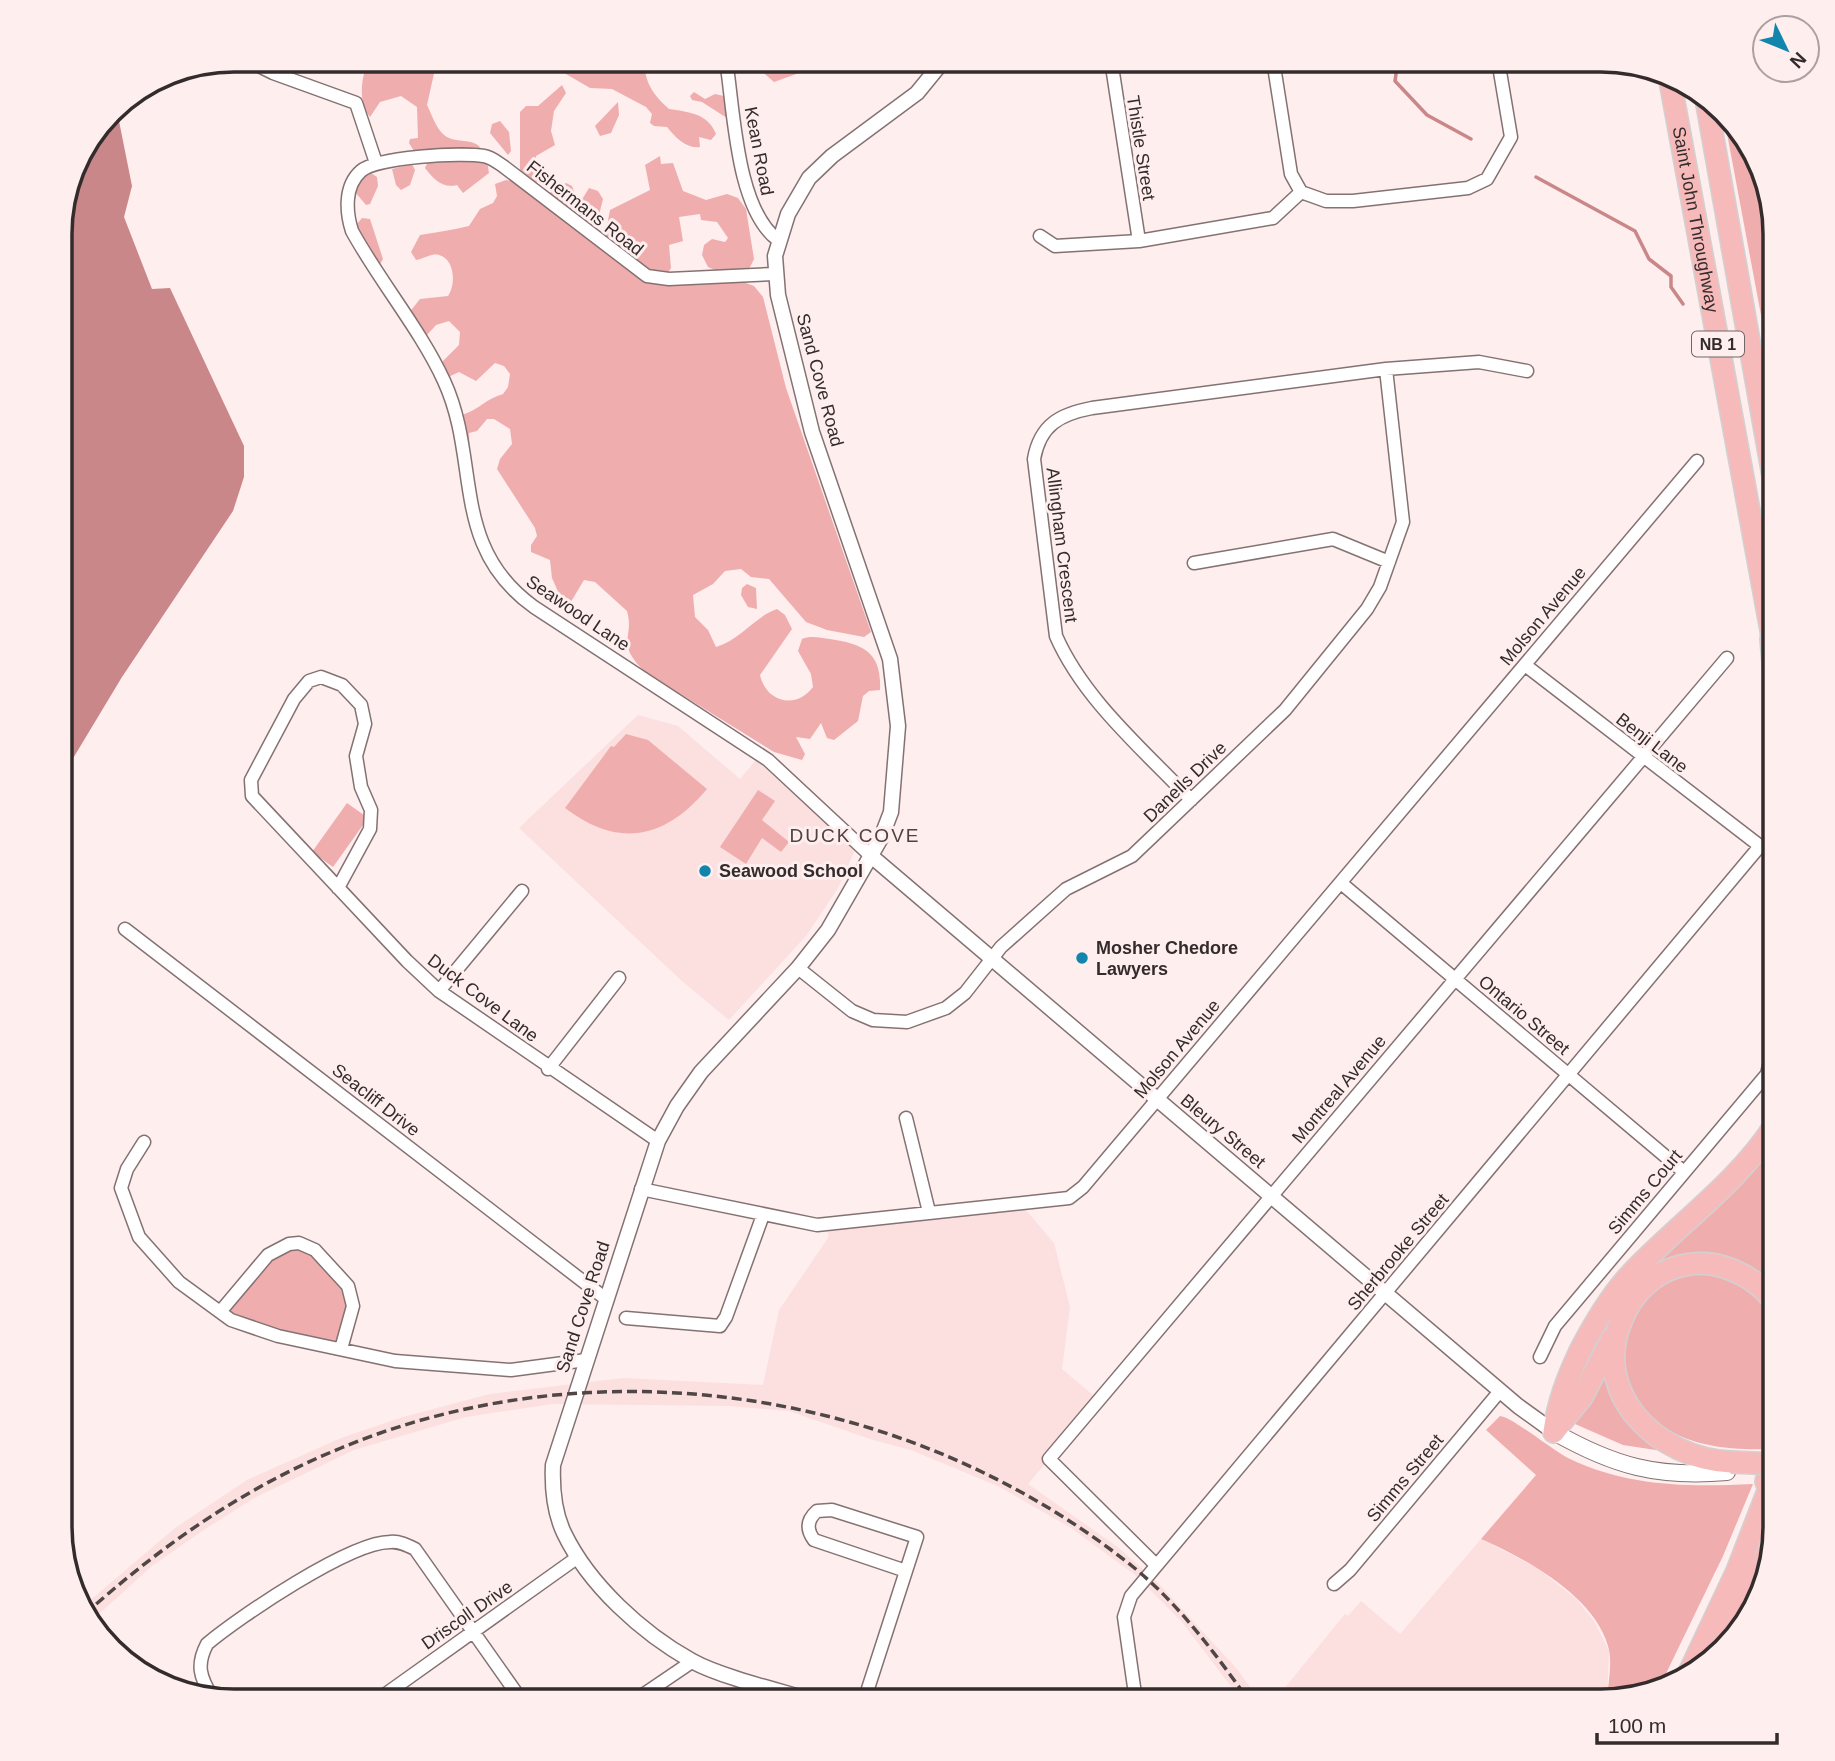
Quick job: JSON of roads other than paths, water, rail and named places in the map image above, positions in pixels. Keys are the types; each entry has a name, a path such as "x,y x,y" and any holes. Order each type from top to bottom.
{"highway":[{"name":"Saint John Throughway","path":"1671,88 1763,586"},
{"name":"Saint John Throughway","path":"1708,112 1763,415"},
{"path":"1554,1432 1558,1402 1565,1381 1604,1307 1628,1276 1738,1173 1763,1141"},
{"path":"1554,1432 1582,1397 1627,1307 1654,1277 1685,1265 1716,1265 1742,1274 1763,1290"},
{"path":"1617,1330 1613,1354 1615,1373 1622,1391 1640,1421 1666,1444 1680,1452 1729,1467 1763,1465"},
{"path":"1751,1536 1763,1493"},
{"path":"1696,1659 1722,1606 1763,1506"},
{"path":"1741,1608 1752,1585"}],"main road":[{"path":"1554,1432 1605,1458 1646,1472 1676,1475 1729,1467"}],"street":[{"path":"271,72 354,101 360,108 376,163"},
{"name":"Kean Road","path":"728,72 748,197 762,226 778,240"},
{"name":"Sand Cove Road","path":"775,1689 692,1661 635,1620 578,1558 558,1517 553,1465 658,1142 677,1106 701,1072 798,968 838,915 887,824 896,770 897,702 887,643 816,443 782,316 775,274 778,240 794,201 809,178 832,156 917,93 934,72"},
{"name":"Thistle Street","path":"1113,72 1139,241"},
{"path":"1275,72 1292,174 1301,192 1326,201 1353,201 1468,188 1487,179 1511,137 1500,72"},
{"name":"Fishermans Road","path":"376,163 455,155 489,157 629,266 652,278 775,274"},
{"name":"Seawood Lane","path":"376,163 360,172 349,192 347,207 352,232 444,381 455,412 480,539 509,587 534,607 768,760 870,855"},
{"path":"1040,236 1055,246 1139,241 1273,218 1301,192"},
{"path":"1386,369 1479,362 1527,371"},
{"name":"Danells Drive","path":"798,968 852,1011 873,1020 907,1022 946,1008 965,993 1001,947 1066,889 1132,856 1285,710 1367,609 1380,587 1403,522 1386,369"},
{"name":"Allingham Crescent","path":"1191,800 1087,687 1063,654 1056,636 1034,459 1037,442 1047,427 1068,413 1386,369"},
{"name":"Molson Avenue","path":"641,1189 817,1225 1069,1198 1083,1187 1697,461"},
{"path":"1194,563 1333,539 1389,562"},
{"name":"Montreal Avenue","path":"1156,1565 1049,1459 1727,657"},
{"name":"Benji Lane","path":"1525,665 1642,758 1760,846"},
{"name":"Duck Cove Lane","path":"338,888 370,829 371,810 361,787 356,756 365,724 360,705 342,685 321,677 309,681 294,699 251,780 252,796 338,888 407,961 439,991 548,1069 658,1142"},
{"name":"Sherbrooke Street","path":"1134,1689 1124,1617 1131,1596 1760,846"},
{"name":"Bleury Street","path":"870,855 1386,1295 1500,1391 1554,1432"},
{"name":"Ontario Street","path":"1340,883 1684,1172"},
{"path":"439,991 522,891"},
{"name":"Seacliff Drive","path":"125,929 606,1299"},
{"path":"548,1069 618,978"},
{"name":"Simms Court","path":"1540,1357 1555,1325 1763,1079"},
{"path":"906,1118 929,1212"},
{"path":"144,1142 127,1169 121,1188 139,1237 180,1282 230,1320 278,1336 395,1361 511,1370 586,1360"},
{"path":"626,1318 720,1326 725,1320 763,1215"},
{"path":"220,1312 268,1255 299,1242 315,1250 348,1286 353,1306 341,1349"},
{"name":"Simms Street","path":"1334,1584 1350,1570 1500,1391"},
{"path":"868,1689 917,1537 832,1510 817,1511 809,1520 808,1527 814,1540 906,1571"},
{"path":"207,1687 198,1669 207,1644 289,1586 341,1559 387,1541 415,1549 513,1689"},
{"name":"Driscoll Drive","path":"394,1689 578,1558"},
{"path":"652,1689 692,1661"}],"waterway":[{"path":"1396,72 1395,81 1427,115 1471,139"},
{"path":"1536,177 1635,231 1649,259 1671,276 1671,287 1683,304"}],"railway":[{"path":"93,1607 144,1564 238,1499 341,1448 441,1415 543,1396 648,1392 752,1401 854,1423 953,1459 1046,1506 1132,1566 1149,1580 1195,1629 1240,1689"}],"place":[{"name":"Seawood School","path":"705,871"},
{"name":"Mosher Chedore Lawyers","path":"1082,958"}],"district":[{"name":"DUCK COVE","path":"855,835"}]}
